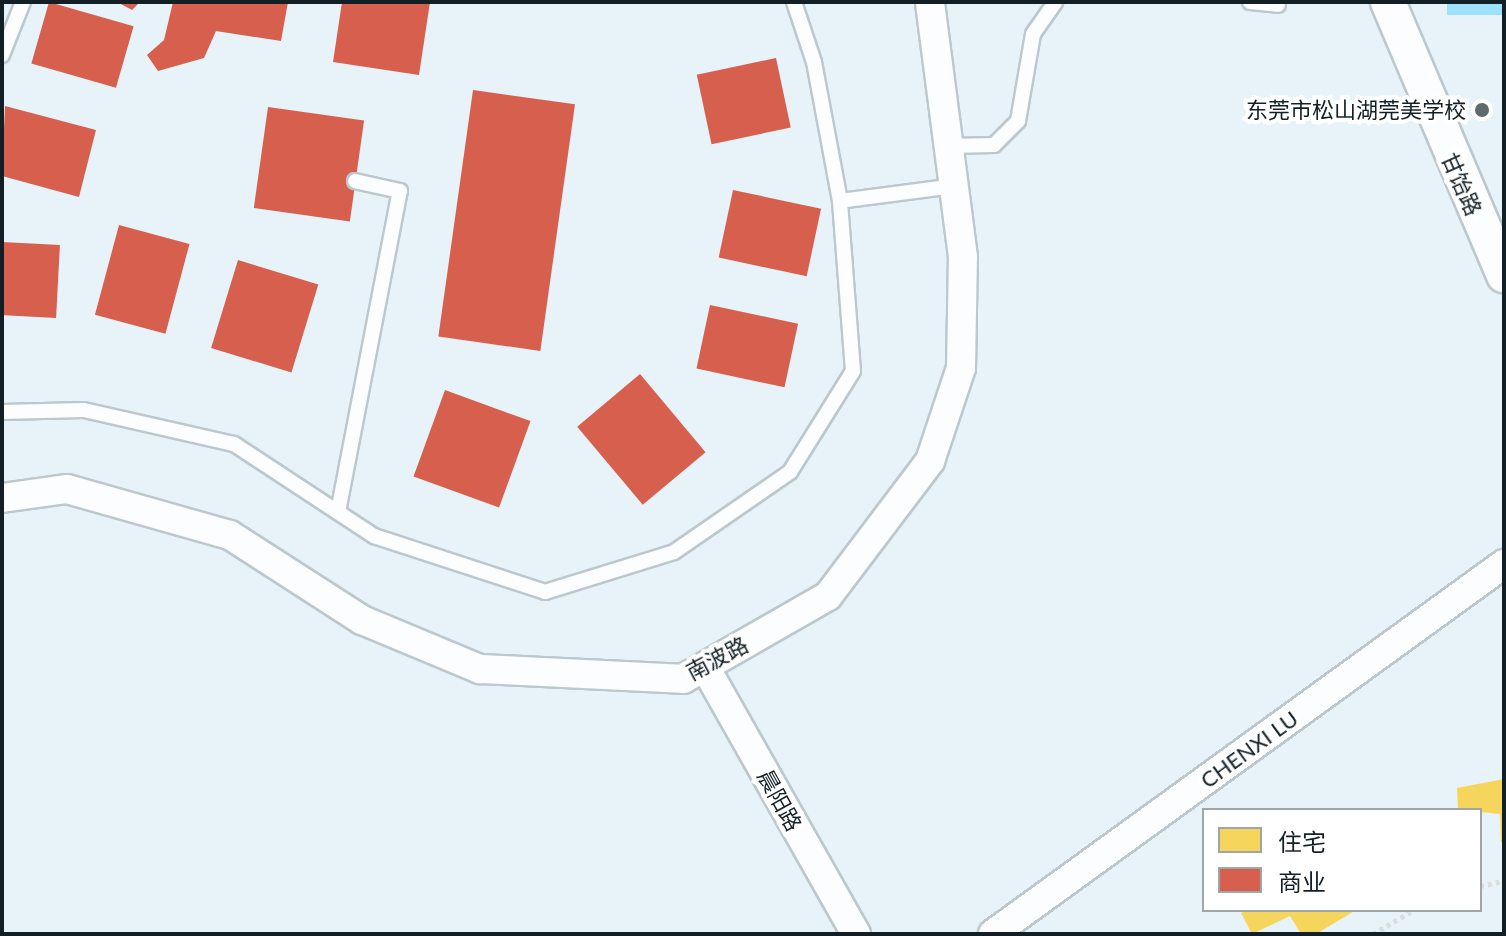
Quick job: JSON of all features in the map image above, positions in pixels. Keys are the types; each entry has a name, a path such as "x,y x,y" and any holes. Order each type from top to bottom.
{"street":[{"name":"南波路","path":"2,498 67,489 230,535 362,620 480,669 683,679 828,596 930,461 961,368 963,257 930,2"},
{"name":"甘饴路","path":"1388,2 1504,275"},
{"name":"CHENXI LU","path":"993,934 1504,564"},
{"name":"晨阳路","path":"705,667 856,934"}],"lane":[{"path":"2,55 23,2"},
{"path":"2,412 84,410 234,444 374,536 545,592 674,552 790,472 853,371 840,201 814,62 794,2"},
{"path":"948,146 994,145 1018,121 1033,34 1055,2"},
{"path":"1250,2 1278,5"},
{"path":"338,512 400,191 355,181"},
{"path":"840,201 954,186"}],"path":[{"path":"1482,886 1504,881"},
{"path":"1373,934 1411,912"}],"shaded area":[{"path":"1447,2 1504,2 1504,15 1447,15"}],"building: 住宅":[{"path":"1504,779 1504,842 1501,842 1500,814 1482,812 1482,808 1458,808 1457,788"},
{"path":"1353,912 1316,934 1301,934 1290,916 1252,934 1241,913"}],"building: 商业":[{"path":"49,2 134,26 116,88 31,64"},
{"path":"117,2 140,2 132,10"},
{"path":"173,2 288,2 281,41 216,31 204,58 158,71 147,55 164,40"},
{"path":"342,2 430,2 419,75 333,62"},
{"path":"776,58 791,127 712,144 697,75"},
{"path":"473,90 575,104 540,351 438,337"},
{"path":"5,106 96,130 79,197 2,176"},
{"path":"268,107 364,120 350,222 254,208"},
{"path":"733,190 821,209 807,276 719,257"},
{"path":"119,225 190,244 165,334 95,315"},
{"path":"2,242 60,245 56,318 2,315"},
{"path":"238,260 318,285 291,373 211,348"},
{"path":"710,305 798,324 785,387 696,369"},
{"path":"640,374 706,452 643,505 577,427"},
{"path":"445,390 531,421 499,508 414,476"}],"place":[{"name":"东莞市松山湖莞美学校","path":"1482,110"}]}
